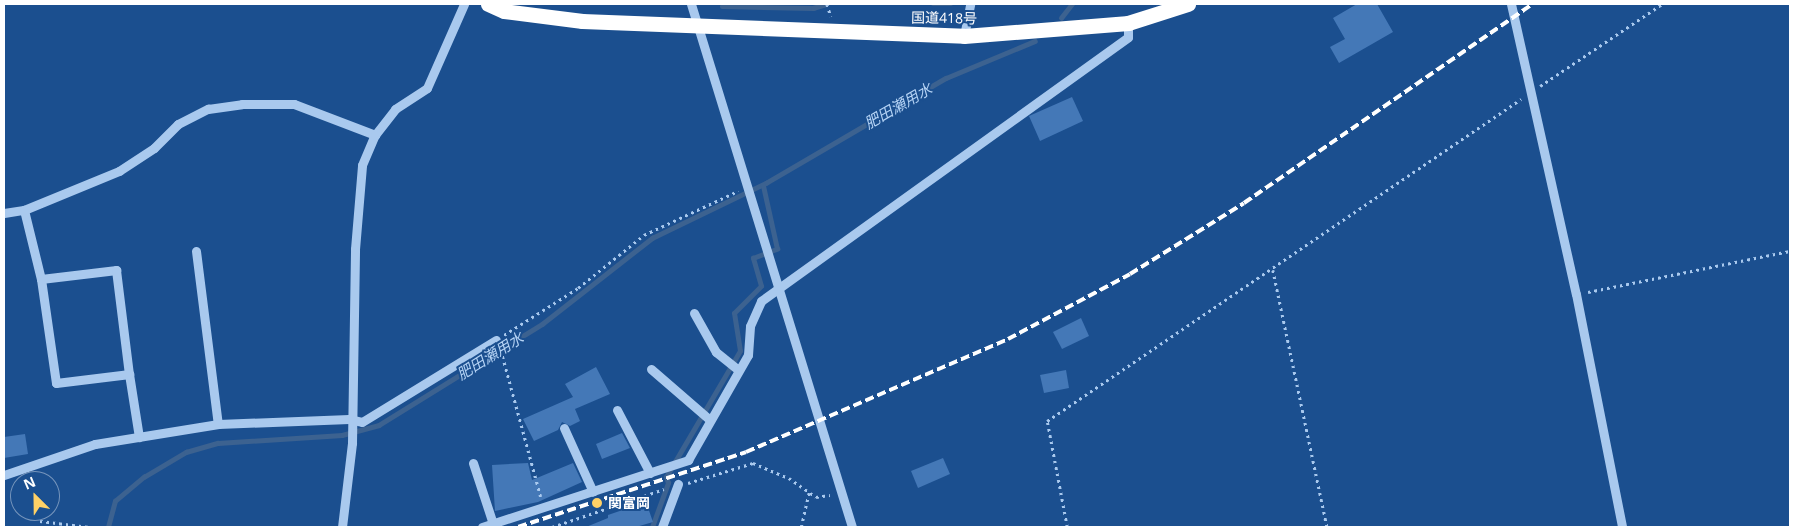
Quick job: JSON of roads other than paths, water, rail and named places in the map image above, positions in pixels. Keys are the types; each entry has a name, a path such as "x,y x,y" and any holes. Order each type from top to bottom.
{"highway":[{"name":"国道418号","path":"488,4 504,11 582,21 697,23 964,36 1128,23 1188,4"}],"street":[{"path":"342,527 352,443 349,419 362,165 375,135 395,109 428,88 464,4"},
{"path":"691,4 852,527"},
{"path":"964,36 970,4"},
{"path":"1510,4 1532,91 1576,294 1622,527"},
{"path":"482,527 688,460 709,419 748,354 750,326 761,301 777,287 828,255 994,130 1128,36 1128,23"},
{"path":"4,213 24,210 120,172 154,148 178,124 208,109 242,104 294,104 375,135"},
{"path":"24,210 41,279 56,383 129,374"},
{"path":"196,251 218,424"},
{"path":"41,279 116,270 139,437"},
{"path":"694,313 716,352 738,370"},
{"path":"4,475 95,444 218,424 349,419 362,422 496,340"},
{"path":"651,369 709,419"},
{"path":"617,410 650,472"},
{"path":"564,428 593,492"},
{"path":"473,463 493,524"},
{"path":"662,527 678,484"}],"waterway":[{"name":"肥田瀬用水","path":"722,6 813,8 826,4"},
{"name":"肥田瀬用水","path":"933,4 951,4"},
{"name":"肥田瀬用水","path":"1061,18 1072,4"},
{"name":"肥田瀬用水","path":"108,527 115,501 144,477 186,452 218,443 342,435 379,425 542,324 652,238 766,183 946,78 1035,41"},
{"name":"肥田瀬用水","path":"652,527 668,483 666,477 740,351 734,313 761,286 753,258 777,249 763,186"}],"railway":[{"path":"518,527 746,452 1008,339 1130,274 1244,203 1533,4"}],"place":[{"name":"関富岡","path":"597,503"}]}
